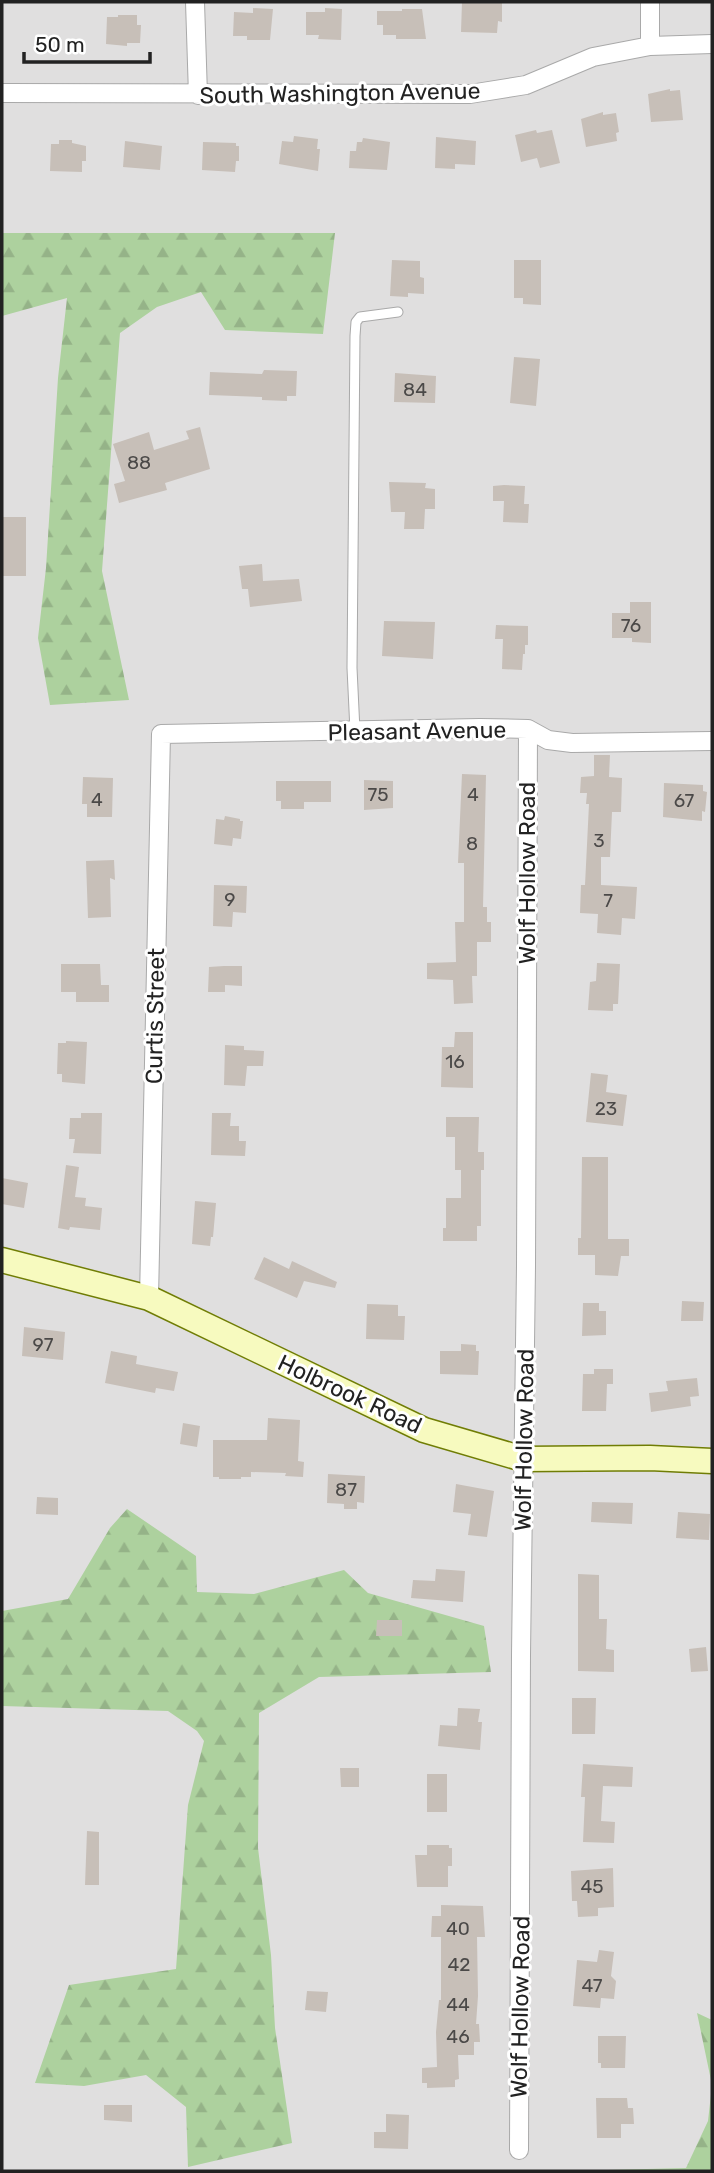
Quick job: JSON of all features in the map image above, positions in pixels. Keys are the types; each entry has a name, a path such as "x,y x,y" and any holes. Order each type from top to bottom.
{"street":[{"path":"195,2 198,95"},
{"path":"650,2 650,46"},
{"name":"South Washington Avenue","path":"2,93 470,94 526,85 593,57 650,46 712,44"},
{"name":"Pleasant Avenue","path":"161,734 528,729 548,740 572,743 712,741"},
{"name":"Wolf Hollow Road","path":"519,2150 528,729"},
{"name":"Curtis Street","path":"149,1298 161,734"},
{"name":"Holbrook Road","path":"2,1260 149,1298 424,1430 523,1459 650,1458 712,1461"}],"lane":[{"path":"355,731 352,668 355,329 360,317 398,312"}],"shaded area":[{"path":"2,2 712,2 712,2171 2,2171"}],"green space":[{"path":"2,233 335,233 323,334 225,330 201,292 157,307 120,333 102,571 129,700 50,705 38,638 46,568 58,378 67,298 2,316"},
{"path":"127,1509 196,1556 197,1592 254,1594 344,1570 368,1593 484,1626 491,1672 319,1677 259,1713 258,1848 271,1955 275,2028 292,2143 188,2167 186,2107 146,2075 84,2086 35,2083 69,1985 176,1969 188,1805 204,1741 197,1731 168,1711 2,1706 2,1611 68,1599 110,1528"},
{"path":"697,2013 712,2020 712,2085"},
{"path":"712,2085 712,2171 568,2171 686,2168 708,2121"}],"building":[{"path":"462,2 502,2 502,22 498,21 497,33 461,32"},
{"path":"253,8 273,9 270,40 247,40 247,36 233,36 234,12 253,13"},
{"path":"325,8 342,9 341,40 318,39 319,35 306,35 306,12 325,12"},
{"path":"422,9 426,39 396,39 396,35 383,35 383,25 377,25 377,11"},
{"path":"137,15 137,25 141,25 140,43 127,43 127,46 106,44 107,17"},
{"path":"670,89 680,90 683,120 651,122 648,94"},
{"path":"603,112 603,115 616,113 619,132 616,133 617,141 586,147 581,119"},
{"path":"536,130 537,133 552,130 560,163 540,168 537,158 521,162 515,135"},
{"path":"294,136 318,139 318,171 279,164 282,141 293,142"},
{"path":"436,137 476,141 475,165 455,164 455,169 435,168"},
{"path":"363,138 390,142 387,170 349,168 350,151 356,151 357,142 362,142"},
{"path":"59,140 72,140 72,143 86,146 86,161 82,161 82,172 50,171 51,144 59,144"},
{"path":"125,141 162,146 160,170 123,167"},
{"path":"203,142 236,143 236,146 239,146 239,161 236,161 235,172 202,170"},
{"path":"392,260 420,261 424,294 390,296"},
{"path":"514,260 541,260 541,305 523,304 523,298 514,298"},
{"path":"514,357 540,359 536,406 510,403"},
{"path":"264,370 297,371 296,396 287,396 287,401 209,395 210,372 262,374"},
{"path":"395,373 436,376 435,403 394,402"},
{"path":"200,427 210,469 165,483 167,490 119,503 114,484 125,481 113,444 149,432 154,450 189,439 186,431"},
{"path":"389,482 426,483 425,488 435,489 435,509 425,509 424,529 404,529 405,512 391,512"},
{"path":"493,486 525,486 524,504 529,504 528,523 503,522 504,501 493,501"},
{"path":"3,517 26,517 26,576 3,576"},
{"path":"262,564 263,581 299,579 302,601 250,607 248,589 242,589 239,566"},
{"path":"630,602 651,602 651,643 632,642 632,638 612,638 612,613 630,613"},
{"path":"384,621 435,622 433,659 382,656"},
{"path":"496,625 528,626 528,645 525,645 522,670 502,669 503,639 495,639"},
{"path":"594,755 610,755 609,777 622,778 621,812 612,812 610,857 601,857 601,885 637,887 635,919 622,918 621,935 597,933 598,914 580,913 581,885 585,885 589,804 586,804 587,793 580,793 581,777 594,776"},
{"path":"462,774 486,775 483,907 487,907 487,922 491,922 491,942 477,942 477,976 472,976 473,1003 454,1004 453,980 427,979 427,963 456,962 455,922 464,922 464,863 458,863"},
{"path":"83,777 113,778 112,817 87,817 87,804 82,804"},
{"path":"364,780 393,781 393,808 364,810"},
{"path":"276,781 331,781 331,802 304,802 304,809 281,809 281,801 276,801"},
{"path":"664,783 703,785 703,791 707,792 702,821 663,817"},
{"path":"225,816 243,821 241,839 233,838 232,846 214,844 216,819 224,820"},
{"path":"114,860 115,880 110,878 111,917 88,918 86,861"},
{"path":"214,885 247,886 246,913 233,912 232,927 213,926"},
{"path":"597,963 620,964 618,1004 613,1004 613,1011 588,1010 590,982 596,981"},
{"path":"61,964 100,964 101,985 109,985 109,1002 76,1002 76,992 61,992"},
{"path":"242,966 242,986 225,985 225,992 208,992 209,967"},
{"path":"455,1032 473,1032 473,1088 441,1087 442,1047 454,1047"},
{"path":"87,1042 85,1084 62,1082 62,1074 57,1074 58,1043"},
{"path":"225,1045 264,1051 263,1066 247,1066 245,1086 224,1085"},
{"path":"591,1073 608,1075 606,1092 627,1095 623,1126 586,1122"},
{"path":"81,1113 102,1113 101,1154 73,1153 75,1139 69,1139 70,1118 81,1118"},
{"path":"212,1113 231,1113 230,1126 239,1126 239,1141 246,1141 245,1156 211,1155"},
{"path":"446,1117 479,1117 478,1152 484,1152 484,1170 481,1170 481,1226 477,1226 477,1241 443,1241 446,1198 461,1198 461,1170 455,1170 455,1137 446,1137"},
{"path":"582,1157 608,1157 608,1239 629,1239 629,1256 621,1256 618,1276 595,1275 595,1255 578,1255 578,1238 581,1238"},
{"path":"66,1165 79,1167 75,1197 86,1198 85,1206 102,1208 100,1230 58,1228"},
{"path":"2,1178 28,1183 24,1208 2,1204"},
{"path":"195,1201 216,1203 210,1246 192,1244"},
{"path":"264,1257 289,1269 292,1261 337,1282 335,1288 304,1281 297,1298 254,1279"},
{"path":"682,1301 704,1302 703,1321 681,1321"},
{"path":"583,1303 599,1303 599,1311 606,1311 606,1335 582,1336"},
{"path":"367,1304 398,1305 398,1316 405,1316 404,1340 366,1339"},
{"path":"24,1327 65,1332 63,1360 22,1356"},
{"path":"461,1344 476,1345 476,1351 479,1351 478,1375 440,1374 440,1351 461,1351"},
{"path":"111,1351 137,1356 136,1364 178,1372 174,1391 156,1388 155,1393 105,1383"},
{"path":"594,1369 613,1369 613,1384 607,1384 606,1411 582,1411 583,1374 594,1374"},
{"path":"697,1378 699,1396 690,1397 691,1406 651,1412 649,1393 668,1391 666,1381"},
{"path":"268,1418 300,1420 298,1461 304,1462 303,1477 285,1476 286,1473 251,1472 251,1477 241,1479 213,1477 213,1440 267,1440"},
{"path":"183,1423 200,1426 197,1447 180,1444"},
{"path":"328,1474 365,1476 364,1503 357,1502 357,1509 344,1509 344,1504 327,1503"},
{"path":"456,1484 494,1491 487,1537 468,1535 471,1514 453,1512"},
{"path":"37,1497 58,1498 58,1515 36,1514"},
{"path":"592,1502 633,1503 632,1524 591,1522"},
{"path":"678,1512 710,1514 709,1540 676,1538"},
{"path":"436,1569 465,1571 463,1602 411,1598 413,1580 435,1581"},
{"path":"578,1574 599,1575 599,1619 607,1619 606,1649 614,1650 614,1672 578,1671"},
{"path":"377,1620 402,1620 402,1636 376,1636"},
{"path":"706,1647 708,1671 691,1672 689,1649"},
{"path":"572,1698 596,1698 595,1734 572,1734"},
{"path":"458,1708 480,1709 480,1750 438,1746 440,1725 457,1726"},
{"path":"583,1764 633,1767 632,1787 603,1786 601,1821 615,1822 614,1843 583,1842"},
{"path":"340,1768 359,1768 359,1787 341,1787"},
{"path":"427,1774 447,1774 447,1812 427,1812"},
{"path":"87,1831 99,1832 99,1885 85,1885"},
{"path":"427,1845 449,1845 449,1848 452,1848 452,1866 448,1866 448,1887 417,1887 415,1855 427,1855"},
{"path":"613,1868 614,1907 598,1908 598,1916 578,1917 577,1901 572,1901 571,1871"},
{"path":"441,1905 483,1906 485,1937 477,1937 476,2024 479,2024 480,2042 474,2042 474,2055 458,2055 459,2079 455,2080 455,2087 427,2088 427,2083 422,2083 422,2068 437,2067 441,1937 431,1937 432,1916 441,1916"},
{"path":"599,1950 614,1952 611,1976 616,1981 614,1999 601,1998 600,2008 573,2006 577,1960 597,1962"},
{"path":"307,1991 328,1992 326,2012 305,2010"},
{"path":"598,2036 626,2036 625,2068 601,2068 601,2063 598,2063"},
{"path":"596,2098 627,2098 628,2108 633,2108 634,2124 621,2124 621,2138 597,2138"},
{"path":"104,2105 132,2105 132,2122 104,2120"},
{"path":"386,2114 409,2115 408,2149 374,2148 374,2132 386,2132"}]}
